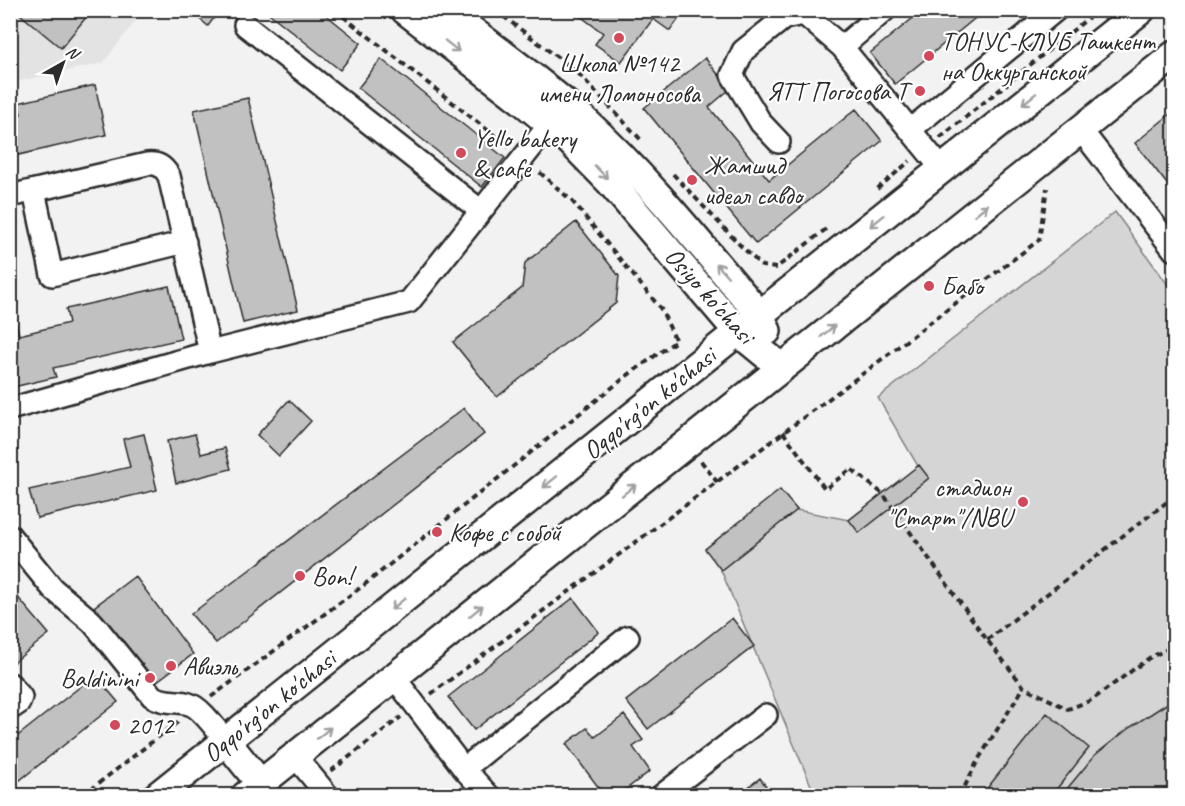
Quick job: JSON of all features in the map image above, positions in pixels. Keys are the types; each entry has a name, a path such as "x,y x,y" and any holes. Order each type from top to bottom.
{"main road":[{"name":"Osiyo ko'chasi","path":"405,10 567,138 610,182 738,332 782,368"},
{"name":"Oqqo'rg'on ko'chasi","path":"158,795 1141,10"},
{"name":"Osiyo ko'chasi","path":"448,11 583,119 626,162 760,315 782,368"},
{"path":"226,741 253,789 1174,55"}],"street":[{"path":"842,47 885,10"},
{"path":"910,130 1056,10"},
{"path":"779,142 761,123 732,75 743,51 784,18 804,14 842,47 942,169"},
{"path":"245,25 481,211"},
{"path":"10,409 210,352 409,302 550,124"},
{"path":"1081,130 1174,250"},
{"path":"10,196 136,167 155,164 161,166 170,176 210,352"},
{"path":"34,191 52,275 185,242"},
{"path":"10,536 53,589 92,622 152,696 158,700 197,707 226,741"},
{"path":"464,769 628,637"},
{"path":"394,677 464,769 489,795"},
{"path":"10,684 21,697 19,703 10,709"},
{"path":"661,795 766,715"},
{"path":"295,756 323,788"}],"path":[{"path":"82,795 197,707 364,585 628,375 676,340 661,309 572,201 523,158 335,10"},
{"path":"323,788 416,705 1039,240 1046,189 1054,182"},
{"path":"783,432 825,489 850,469 883,494 987,640 1024,687 1068,708 1092,700 1149,658 1174,646"},
{"path":"987,640 1167,502"},
{"path":"960,795 978,760 1024,687"}],"shaded area":[{"path":"10,11 143,11 103,63 11,83"},
{"name":"стадион \"Старт\"/NBU","path":"1115,212 1174,293 1174,795 815,795 721,570 797,510 849,520 918,466 878,398"}],"building":[{"path":"15,10 92,10 61,48"},
{"path":"189,10 220,10 208,26"},
{"path":"265,10 320,10 361,43 340,70"},
{"name":"Школа №142 имени Ломоносова","path":"572,10 685,10 670,31 653,19 621,62 595,44 603,33"},
{"path":"923,10 985,10 895,84 870,53"},
{"path":"705,58 730,89 709,107 769,180 856,109 882,141 756,244 644,108"},
{"path":"381,59 505,158 482,187 358,88"},
{"path":"95,85 106,135 10,157 10,116 21,114 18,103"},
{"path":"248,98 298,310 243,323 194,110"},
{"path":"1174,111 1174,193 1135,143"},
{"path":"576,222 619,276 616,303 497,397 453,342 522,288 525,263"},
{"path":"169,286 181,339 53,368 56,377 13,387 10,378 10,296 19,335 69,323 66,309"},
{"path":"289,400 311,421 279,456 257,435"},
{"path":"464,408 484,434 216,643 191,614"},
{"path":"144,434 157,490 37,518 29,490 130,467 123,439"},
{"path":"195,434 201,454 225,448 231,469 176,483 167,441"},
{"path":"919,465 929,478 859,533 849,520"},
{"path":"780,490 797,510 721,570 705,549"},
{"path":"135,576 193,654 152,685 94,607"},
{"path":"10,588 49,634 14,662 10,657"},
{"path":"573,598 599,632 474,730 448,697"},
{"path":"732,618 754,646 648,729 626,701"},
{"path":"95,675 118,702 10,788 10,742"},
{"path":"1174,699 1174,793 1172,796 1061,796 1095,755 1129,728"},
{"path":"1047,713 1089,748 1051,796 981,796"},
{"path":"624,715 643,740 633,747 650,771 617,796 605,796 566,744 587,728 595,737"},
{"path":"760,778 773,796 737,796"}],"place":[{"name":"Школа №142 имени Ломоносова","path":"619,38"},
{"name":"ТОНУС-КЛУБ Ташкент на Оккурганской","path":"929,56"},
{"name":"ЯТТ Погосова Т","path":"920,91"},
{"name":"Yello bakery & cafe","path":"461,153"},
{"name":"Жамшид идеал савдо","path":"692,180"},
{"name":"Бабо","path":"929,286"},
{"name":"стадион \"Старт\"/NBU","path":"1023,502"},
{"name":"Кофе с собой","path":"437,532"},
{"name":"Bon!","path":"300,576"},
{"name":"Авиэль","path":"171,666"},
{"name":"Baldinini","path":"150,678"},
{"name":"2012","path":"115,725"}]}
